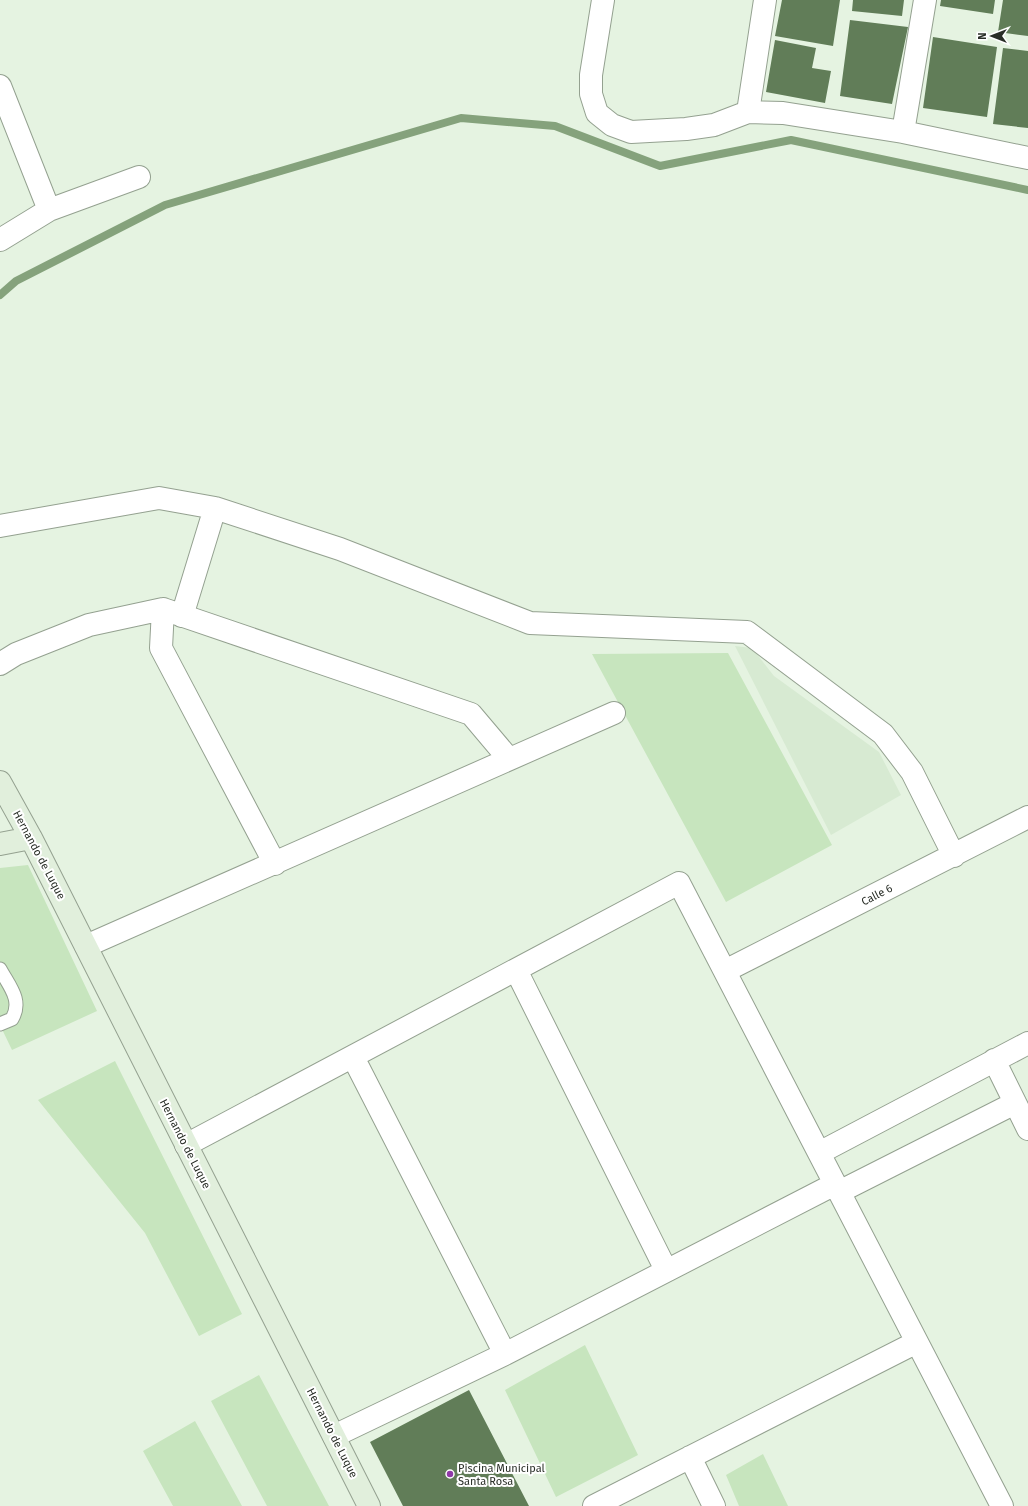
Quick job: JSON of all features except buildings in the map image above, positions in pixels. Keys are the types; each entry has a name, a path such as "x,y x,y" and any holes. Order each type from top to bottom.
{"street":[{"path":"603,0 591,75 591,94 597,113 612,125 631,132 686,129 714,125 748,112 783,113 903,132 1028,158"},
{"path":"748,112 765,0"},
{"path":"903,132 925,0"},
{"path":"0,86 49,210"},
{"path":"0,240 49,210 139,177"},
{"path":"0,526 159,498 214,508 340,549 530,624 747,632 883,734 912,772 954,856"},
{"path":"214,508 172,612 161,648 274,864"},
{"path":"0,664 16,654 89,625 172,612 471,714 509,759"},
{"path":"86,946 614,713"},
{"name":"Hernando de Luque","path":"0,782 31,838 369,1506"},
{"name":"Calle 6","path":"725,971 954,856 1028,817"},
{"path":"0,844 31,838"},
{"path":"186,1145 679,883 1002,1506"},
{"path":"516,970 666,1270"},
{"path":"819,1153 1028,1043"},
{"path":"353,1057 505,1354"},
{"path":"994,1060 1028,1129"},
{"path":"334,1436 505,1354 666,1270 1015,1103"},
{"path":"594,1506 917,1342"},
{"path":"690,1457 714,1506"}],"lane":[{"path":"0,968 17,1000 17,1010 12,1019 0,1024"}],"shaded area":[{"path":"735,646 752,648 774,676 879,752 901,795 831,835"},
{"path":"728,653 832,845 726,902 592,654"},
{"path":"28,865 97,1011 12,1050 0,1025 0,868"},
{"path":"115,1061 242,1314 199,1336 145,1233 38,1100"},
{"path":"585,1345 638,1455 556,1497 505,1390"},
{"path":"259,1375 329,1506 267,1506 211,1401"},
{"path":"195,1421 242,1506 173,1506 143,1451"},
{"path":"763,1454 788,1506 739,1506 726,1475"}],"waterway":[{"path":"0,295 16,281 165,205 461,118 555,126 660,166 791,140 1028,190"}],"place":[{"name":"Piscina Municipal Santa Rosa","path":"450,1474"}]}
